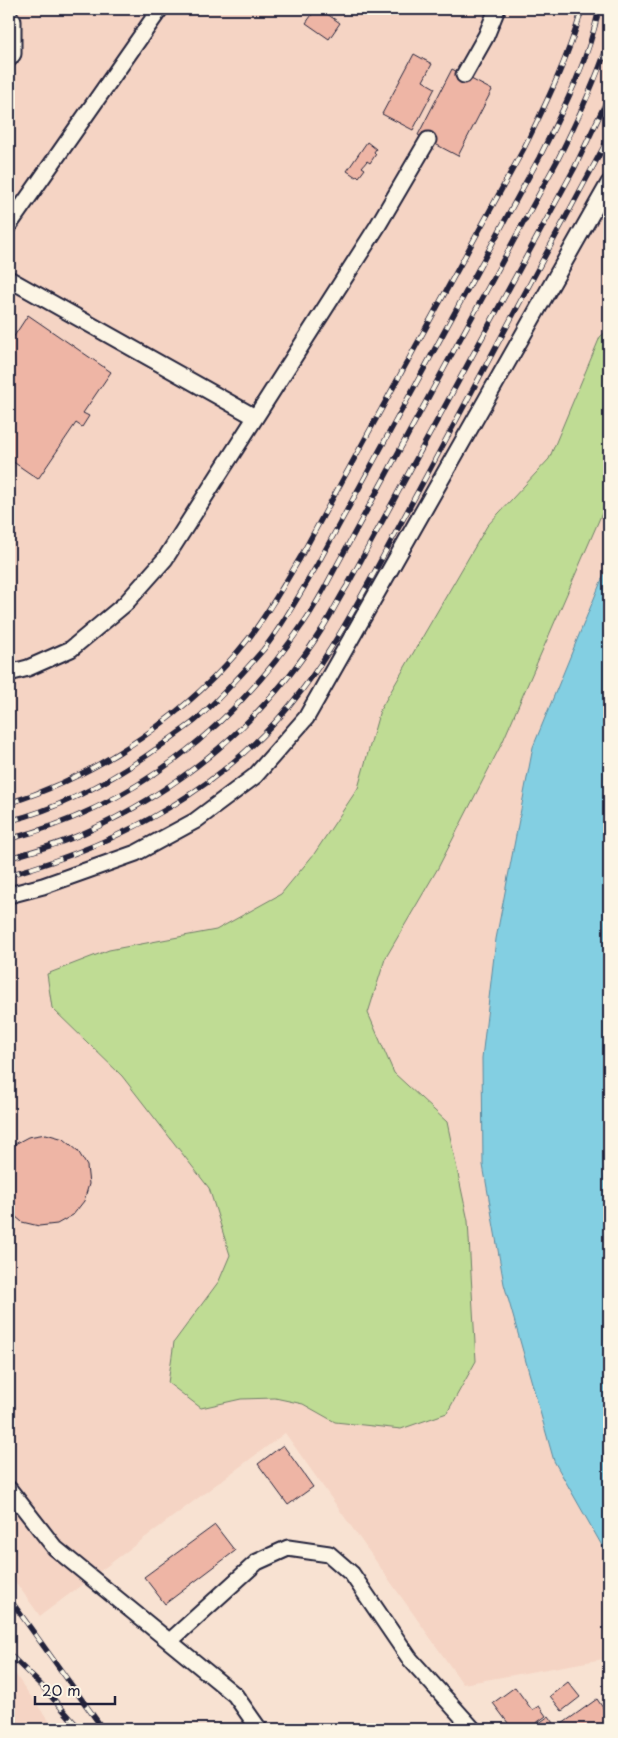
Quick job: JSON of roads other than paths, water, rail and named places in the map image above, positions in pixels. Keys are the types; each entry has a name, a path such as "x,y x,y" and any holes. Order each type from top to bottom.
{"lane":[{"path":"9,225 160,9"},
{"path":"464,75 486,36 497,9"},
{"path":"9,16 13,21 13,54 9,59"},
{"path":"9,673 28,668 71,649 126,604 165,559 377,227 428,140"},
{"path":"9,895 44,886 136,853 195,821 255,776 306,718 609,183"},
{"path":"9,279 255,417"},
{"path":"9,1489 55,1548 235,1694 259,1729"},
{"path":"170,1641 257,1562 288,1548 328,1554 352,1574 410,1659 473,1729"}],"water":[{"path":"609,562 609,1558 554,1461 504,1284 483,1165 482,1058 496,939 533,747"}],"railway":[{"path":"9,803 77,776 141,738 171,716 199,691 249,638 276,599 300,558 523,150 563,63 582,9"},
{"path":"9,821 73,798 133,765 191,724 206,711 263,650 291,610 316,567 539,158 582,67 599,9"},
{"path":"9,839 54,825 97,807 137,785 175,759 211,730 244,698 274,663 321,595 557,161 585,102 609,41"},
{"path":"9,858 75,837 120,816 154,796 218,749 248,722 300,662 347,586 574,169 609,96"},
{"path":"9,875 51,862 92,846 132,828 171,806 208,782 242,755 274,724 302,690 331,647 366,588 609,137"},
{"path":"9,1598 103,1729"},
{"path":"9,1654 41,1685 80,1729"}]}
